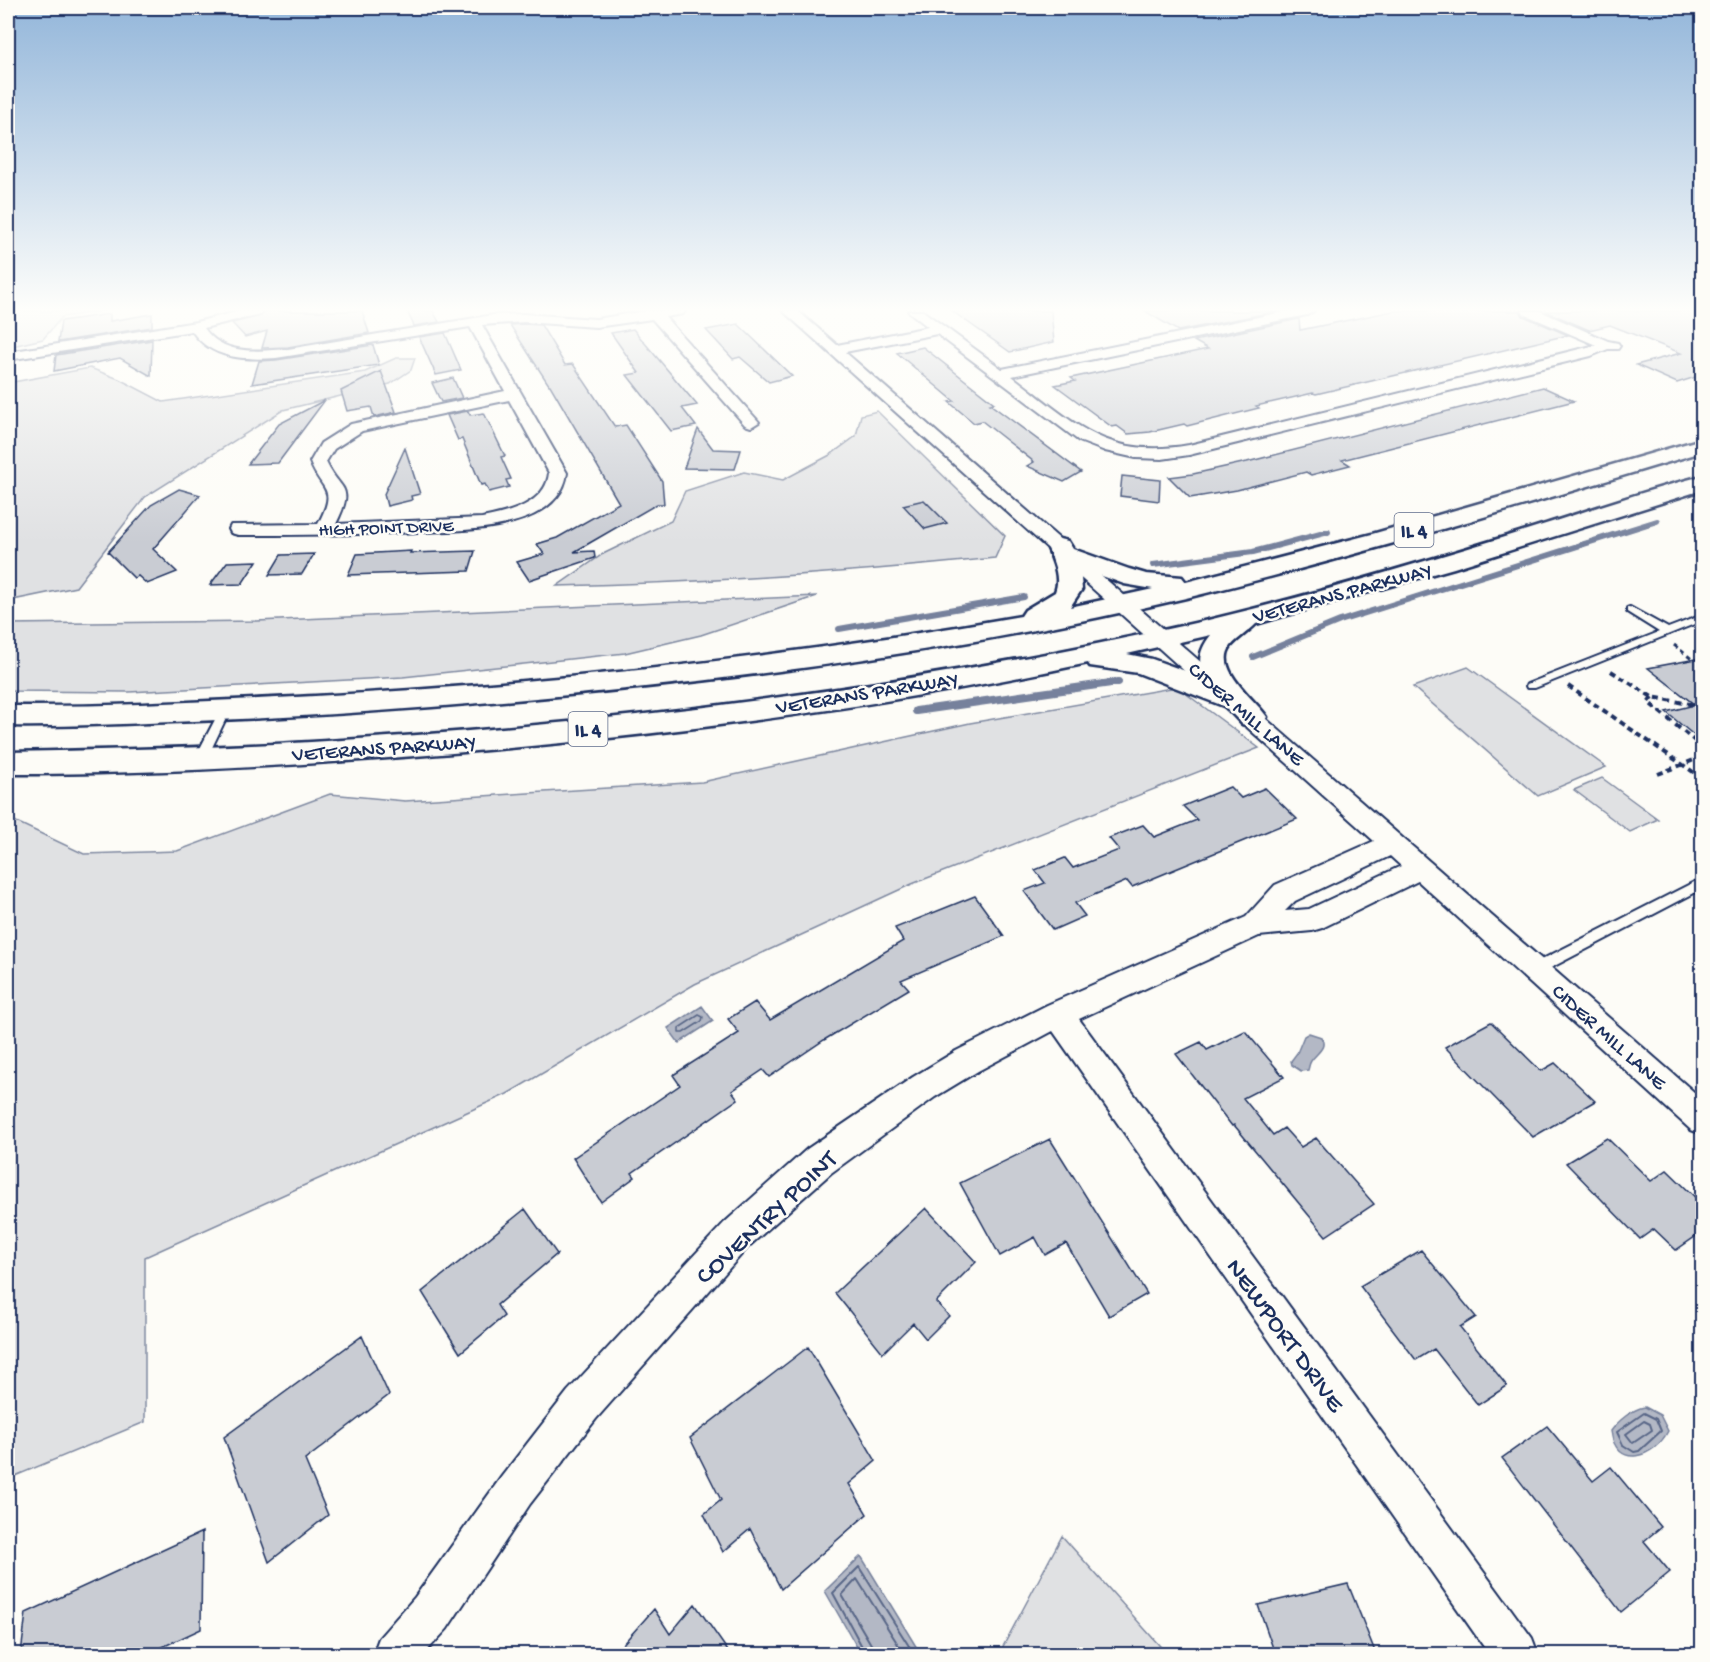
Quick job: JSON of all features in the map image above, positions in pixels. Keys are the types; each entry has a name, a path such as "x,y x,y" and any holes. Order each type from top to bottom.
{"highway":[{"name":"VETERANS PARKWAY","path":"8,716 225,710 520,691 821,656 1007,627 1278,568 1702,445"},
{"name":"VETERANS PARKWAY","path":"8,763 201,758 363,750 496,739 811,701 1068,657 1248,618 1382,582 1702,483"},
{"path":"1162,638 1168,624 1181,616 1352,567 1435,536 1459,525 1473,513"},
{"path":"1064,551 1128,578 1159,583 1205,575 1338,542 1374,542"},
{"path":"1007,627 1054,608 1068,592 1072,578 1064,551"},
{"path":"631,724 741,699 1086,630 1108,621 1122,603"},
{"path":"1248,618 1215,649 1214,664 1216,674 1252,717"},
{"path":"1068,657 1142,665 1230,698"}],"street":[{"name":"HIGH POINT DRIVE","path":"238,529 324,530 463,525 505,519 532,508 554,489 559,480 558,473 511,389"},
{"path":"721,389 751,422"},
{"name":"CIDER MILL LANE","path":"877,389 1252,717 1702,1119"},
{"path":"1019,389 1085,438 1127,453 1157,455 1179,452 1440,389"},
{"path":"324,530 338,497 336,489 318,462 321,453 336,438 369,423 514,394"},
{"name":"COVENTRY POINT","path":"1256,925 1285,892 1393,843"},
{"name":"COVENTRY POINT","path":"394,1654 431,1613 516,1490 582,1405 736,1235 819,1161 899,1104 967,1061 1058,1014 1256,925 1311,920 1421,868"},
{"name":"NEWPORT DRIVE","path":"1058,1014 1516,1654"}],"lane":[{"path":"1630,610 1667,632"},
{"path":"1531,686 1702,618"},
{"path":"201,758 225,710"},
{"path":"1536,969 1702,883"}],"path":[{"path":"1672,644 1693,660"},
{"path":"1605,667 1652,697 1695,705"},
{"path":"1564,684 1702,778"},
{"path":"1652,697 1648,702 1702,747"},
{"path":"1658,774 1681,763 1702,757"}],"shaded area":[{"path":"8,389 137,389 163,402 253,389 371,389 283,410 145,497 76,587 8,601"},
{"path":"877,411 1005,536 995,558 776,576 557,586 603,554 671,521 685,491 744,472 783,480 830,455 856,436 861,415"},
{"path":"817,596 701,635 625,653 403,677 129,692 8,691 8,624 257,621"},
{"path":"1468,667 1606,767 1538,796 1413,687"},
{"path":"1177,687 1259,748 912,884 695,984 507,1094 145,1257 145,1422 8,1479 8,818 84,854 177,851 330,794 405,801 702,782 970,723"},
{"path":"1602,778 1658,819 1630,832 1574,790"},
{"path":"1062,1536 1167,1654 999,1654"}],"water":[{"path":"702,1006 713,1021 679,1043 668,1028"},
{"path":"1309,1033 1321,1037 1323,1044 1310,1062 1308,1070 1301,1071 1292,1065 1291,1061 1304,1036"},
{"path":"1645,1407 1660,1415 1668,1431 1654,1448 1646,1453 1636,1456 1620,1452 1614,1444 1611,1431 1626,1416"},
{"path":"861,1556 920,1653 861,1654 825,1591"}],"building":[{"path":"346,389 387,389 396,412 374,417 371,407 347,411 341,391"},
{"path":"435,389 458,389 462,398 441,402"},
{"path":"552,389 589,389 615,427 626,425 662,481 664,504 657,504 574,552 594,551 595,558 529,580 517,562 544,554 537,544 557,538 619,503"},
{"path":"638,389 683,389 697,405 682,408 696,426 671,431"},
{"path":"939,389 976,389 994,403 990,404 1081,472 1064,482 1027,466 1034,462 982,421 974,423 949,402 954,401"},
{"path":"1060,389 1339,389 1256,406 1259,408 1187,426 1184,424 1150,432 1128,434 1117,426 1112,427"},
{"path":"1537,389 1546,389 1574,401 1342,460 1350,465 1311,475 1306,472 1237,490 1190,498 1169,477 1247,462"},
{"path":"325,400 278,463 248,464 279,424"},
{"path":"468,411 470,415 484,413 505,456 501,457 511,479 506,480 509,487 489,492 485,484 481,485 462,439 458,440 447,415"},
{"path":"698,429 713,449 741,450 735,469 684,468"},
{"path":"405,448 420,494 411,496 412,500 387,506 384,494"},
{"path":"1122,476 1160,480 1159,501 1120,496"},
{"path":"179,489 200,495 153,549 177,572 147,584 138,576 134,578 108,552 151,505"},
{"path":"924,500 947,523 925,529 903,505"},
{"path":"411,551 410,553 475,551 469,571 348,575 357,554"},
{"path":"314,554 302,574 269,575 281,555"},
{"path":"257,561 242,584 210,585 227,562"},
{"path":"1702,658 1702,742 1666,712 1695,705 1648,668"},
{"path":"1230,787 1241,798 1265,788 1297,819 1132,887 1127,881 1075,903 1085,916 1053,930 1024,891 1045,883 1035,870 1065,858 1073,868 1119,850 1109,838 1143,825 1154,837 1197,820 1183,806"},
{"path":"975,896 1004,936 901,980 909,989 824,1040 769,1077 763,1070 732,1091 738,1099 632,1173 635,1177 601,1202 573,1158 680,1085 673,1075 739,1033 728,1019 755,1002 770,1020 903,941 895,928"},
{"path":"1491,1022 1541,1071 1555,1063 1595,1101 1533,1137 1445,1047"},
{"path":"1245,1031 1284,1077 1243,1098 1273,1135 1284,1128 1301,1147 1316,1138 1374,1204 1326,1236 1234,1125 1232,1126 1176,1054 1201,1042 1207,1050"},
{"path":"1607,1138 1651,1181 1667,1170 1702,1204 1702,1232 1676,1250 1654,1229 1640,1239 1566,1163"},
{"path":"1050,1139 1147,1294 1109,1316 1066,1243 1045,1255 1035,1237 1000,1256 960,1183"},
{"path":"926,1208 976,1262 936,1302 949,1316 926,1339 913,1323 883,1353 835,1293"},
{"path":"525,1209 557,1254 497,1305 504,1316 460,1353 422,1292"},
{"path":"1421,1250 1476,1317 1460,1327 1507,1386 1478,1405 1434,1349 1416,1360 1360,1286"},
{"path":"362,1336 389,1395 305,1460 328,1515 269,1562 224,1437"},
{"path":"808,1347 876,1461 849,1484 867,1514 781,1589 750,1529 723,1552 704,1514 721,1500 690,1438"},
{"path":"1547,1426 1593,1481 1611,1467 1661,1527 1644,1541 1670,1572 1621,1612 1502,1458"},
{"path":"202,1532 201,1629 156,1650 156,1654 21,1654 26,1613"},
{"path":"1348,1584 1376,1654 1275,1654 1258,1605"},
{"path":"695,1604 730,1654 614,1654 654,1609 670,1634"}],"waterway":[{"path":"1253,657 1340,621 1657,521"},
{"path":"1153,565 1253,552 1328,532"},
{"path":"839,629 1024,597"},
{"path":"916,711 1118,682"}]}
